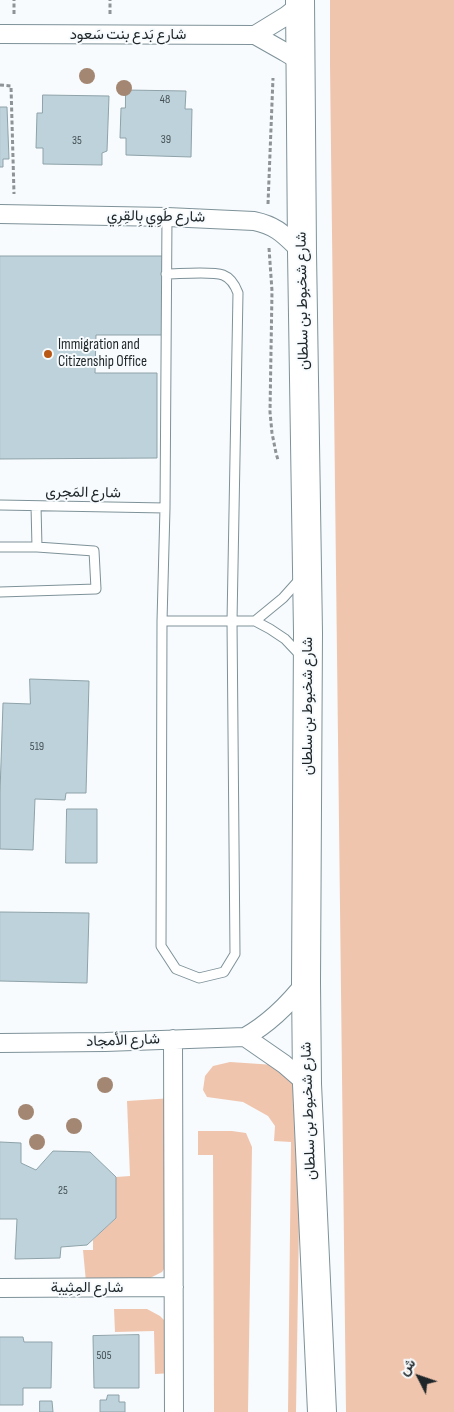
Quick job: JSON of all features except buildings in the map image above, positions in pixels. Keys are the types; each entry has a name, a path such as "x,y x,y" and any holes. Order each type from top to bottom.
{"main road":[{"name":"شارع شخبوط بن سلطان","path":"300,2 308,665 307,1084 322,1412"}],"street":[{"path":"255,35 280,20 300,2"},
{"name":"شارع بَدع بنت سَعود","path":"0,34 255,35 300,61"},
{"name":"شارع طَوِي بِالقِرِي","path":"7,214 167,217 254,221 267,223 276,228 302,252"},
{"path":"306,982 296,996 278,1013 245,1037 284,1064 307,1084"},
{"name":"شارع الأمجاد","path":"0,1043 105,1042 245,1037"},
{"path":"173,1039 174,1412"},
{"name":"شارع المِثِيبة","path":"0,1288 174,1288"}],"lane":[{"path":"166,274 222,275 235,285 238,293 232,621 234,954 224,972 199,978 176,969 161,946 162,621 165,508 166,274 167,217"},
{"name":"شارع المَجرى","path":"0,505 165,508"},
{"path":"36,506 37,547"},
{"path":"0,547 37,547 94,551 96,589 0,592"},
{"path":"255,621 283,598 307,570"},
{"path":"162,621 255,621 284,639 308,665"}],"path":[{"path":"0,86 12,86 7,214"}],"shaded area":[{"path":"330,0 454,0 454,1412 346,1412"},
{"path":"230,1062 275,1065 290,1076 301,1102 296,1412 288,1412 291,1142 274,1141 275,1126 268,1116 243,1102 207,1097 203,1090 205,1076 213,1066"},
{"path":"173,1098 172,1257 162,1272 146,1280 86,1282 83,1250 93,1250 93,1240 116,1218 116,1177 130,1176 127,1101"},
{"path":"198,1131 246,1133 252,1147 248,1412 214,1412 213,1155 198,1155"},
{"path":"114,1309 147,1309 160,1316 171,1327 174,1373 155,1374 154,1331 115,1332"}],"place":[{"name":"Immigration and Citizenship Office","path":"48,354"}]}
